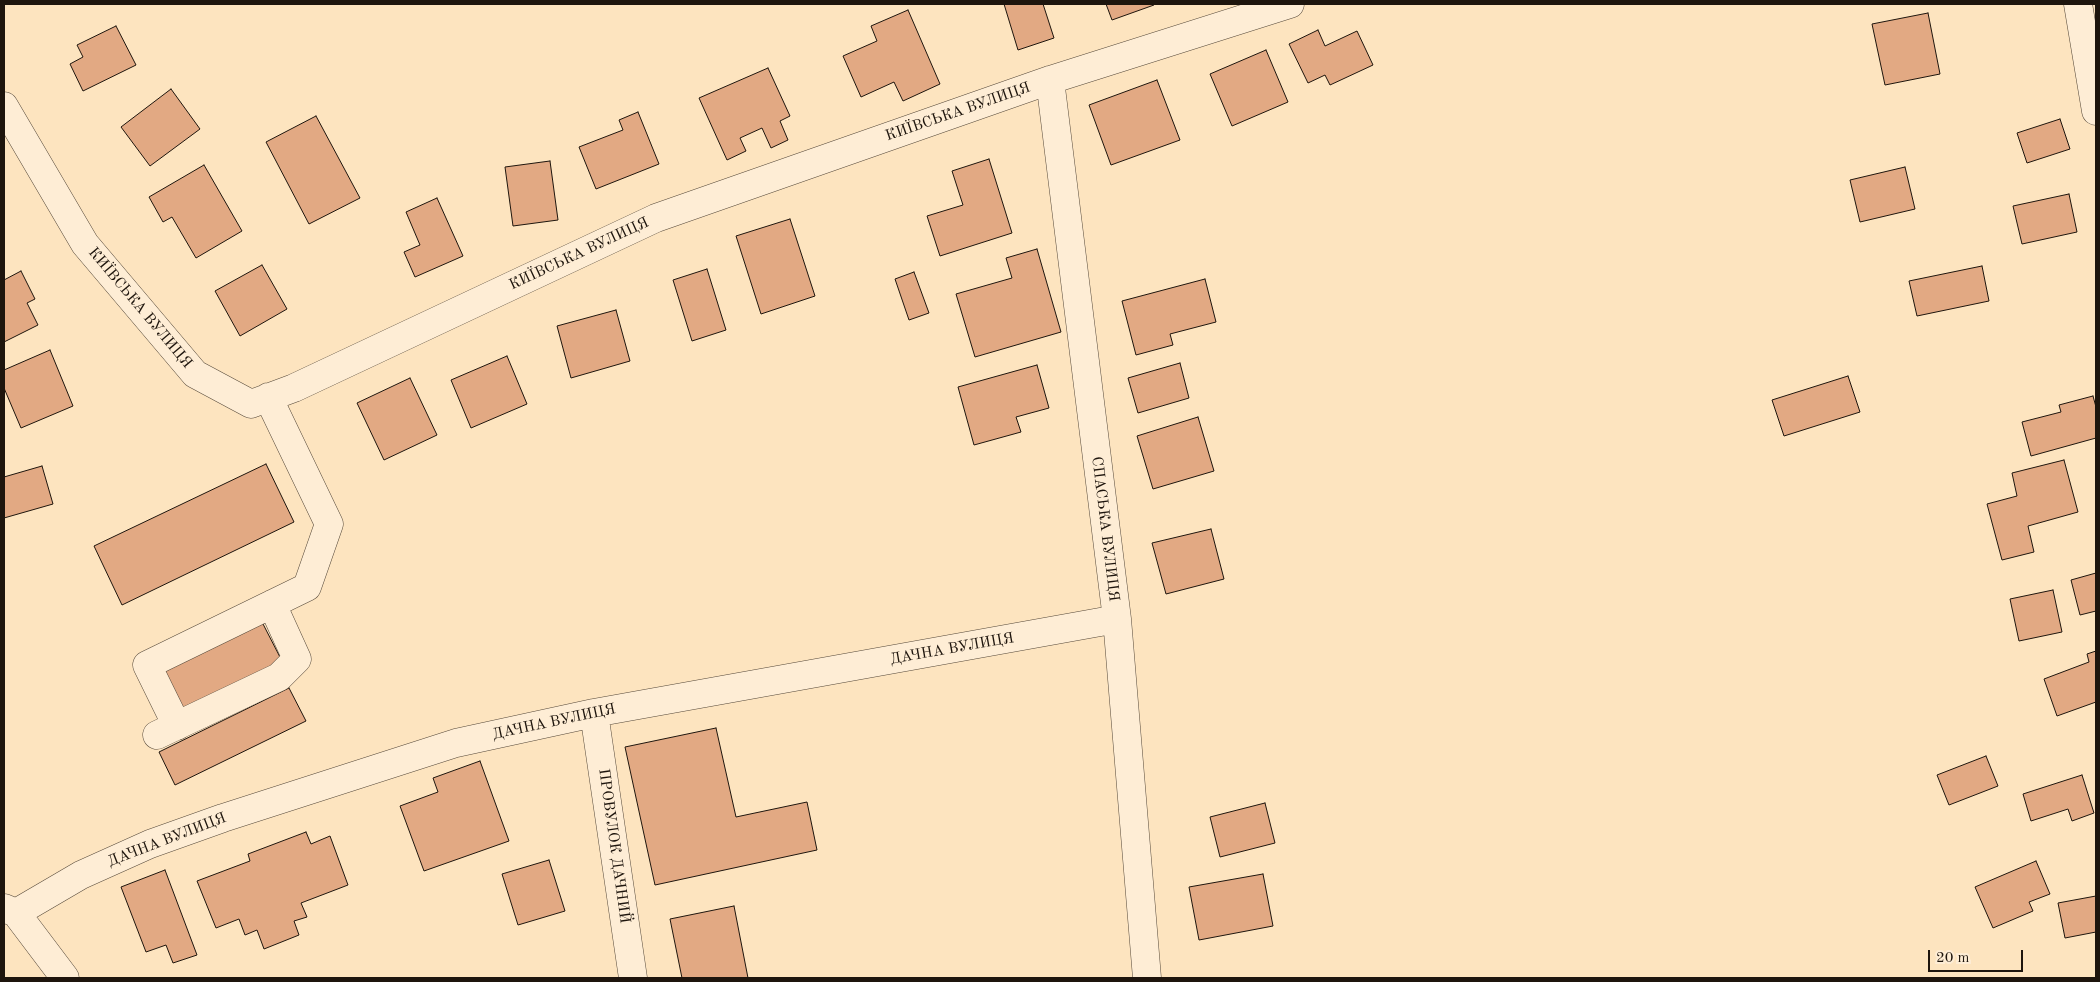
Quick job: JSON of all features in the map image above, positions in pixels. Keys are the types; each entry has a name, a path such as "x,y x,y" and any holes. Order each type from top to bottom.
{"street":[{"name":"КИЇВСЬКА ВУЛИЦЯ","path":"4,106 85,244 195,374 251,404 294,388 656,218 1050,80 1290,4"},
{"path":"2085,13 2096,111"},
{"name":"СПАСЬКА ВУЛИЦЯ","path":"1050,80 1117,620 1147,978"},
{"path":"268,398 329,524 307,587 272,604 147,666 167,731 279,677 298,659 272,604"},
{"name":"ДАЧНА ВУЛИЦЯ","path":"10,910 80,875 150,844 223,818 456,743 594,713 1117,620"},
{"name":"ПРОВУЛОК ДАЧНИЙ","path":"594,713 633,978"},
{"path":"10,910 65,978"}],"building":[{"path":"1004,4 1043,4 1054,38 1018,50"},
{"path":"1106,4 1154,4 1154,5 1112,20"},
{"path":"908,10 940,84 903,101 894,82 861,97 843,56 877,41 871,26"},
{"path":"1928,13 1940,74 1885,85 1872,24"},
{"path":"116,26 136,65 83,91 70,64 83,57 77,45"},
{"path":"1318,30 1325,46 1357,31 1373,65 1330,85 1325,75 1308,83 1289,44"},
{"path":"1266,50 1288,102 1232,126 1210,74"},
{"path":"768,68 790,116 780,121 788,140 771,148 762,128 740,138 746,151 727,160 699,98"},
{"path":"1157,80 1180,140 1111,165 1089,105"},
{"path":"171,89 200,129 150,166 121,127"},
{"path":"638,112 659,164 596,189 579,147 623,130 619,120"},
{"path":"316,116 360,198 309,224 266,142"},
{"path":"2060,119 2070,149 2027,163 2017,133"},
{"path":"989,159 1012,233 940,256 927,216 963,205 952,171"},
{"path":"550,161 558,220 513,226 505,167"},
{"path":"204,165 242,231 196,258 172,217 163,222 149,197"},
{"path":"1905,167 1915,209 1860,222 1850,180"},
{"path":"2069,194 2077,232 2022,244 2013,206"},
{"path":"437,198 463,256 415,277 404,252 420,245 406,212"},
{"path":"790,219 815,296 761,314 736,236"},
{"path":"1037,249 1061,332 975,357 956,294 1012,278 1006,258"},
{"path":"262,265 287,309 240,336 215,291"},
{"path":"1982,266 1989,301 1917,316 1909,281"},
{"path":"707,269 726,330 692,341 673,280"},
{"path":"21,271 35,299 27,303 38,325 4,342 4,280"},
{"path":"914,272 929,313 909,320 895,279"},
{"path":"1205,279 1216,322 1170,334 1173,345 1136,355 1122,301"},
{"path":"616,310 630,361 571,378 557,326"},
{"path":"50,350 73,406 21,428 4,388 4,370"},
{"path":"507,356 527,404 471,428 451,380"},
{"path":"1180,363 1189,398 1138,413 1128,378"},
{"path":"1037,365 1049,408 1016,417 1021,432 974,445 958,387"},
{"path":"1848,376 1860,412 1784,436 1772,400"},
{"path":"410,378 437,435 384,460 357,403"},
{"path":"2093,396 2096,407 2096,438 2031,456 2022,422 2061,412 2059,405"},
{"path":"1198,417 1214,471 1153,489 1137,436"},
{"path":"2064,460 2078,512 2028,526 2034,552 2002,560 1987,504 2017,496 2012,473"},
{"path":"266,464 294,522 122,605 94,546"},
{"path":"42,466 53,504 4,518 4,477"},
{"path":"1211,529 1224,579 1166,594 1152,543"},
{"path":"2096,573 2096,611 2080,615 2071,580"},
{"path":"2053,590 2062,632 2019,641 2010,599"},
{"path":"262,622 282,661 177,713 158,674"},
{"path":"2096,651 2096,702 2057,716 2044,679 2089,662 2087,654"},
{"path":"289,688 306,721 175,785 159,752"},
{"path":"716,728 736,817 807,802 817,850 655,885 625,747"},
{"path":"1986,756 1998,786 1949,805 1937,775"},
{"path":"480,761 509,841 424,871 400,806 438,792 433,778"},
{"path":"2082,775 2094,813 2072,821 2068,809 2031,821 2023,794"},
{"path":"1265,803 1275,843 1220,857 1210,817"},
{"path":"306,832 311,844 330,836 348,885 301,903 307,917 294,921 299,935 264,949 257,930 245,935 239,919 216,928 197,881 250,861 248,854"},
{"path":"549,860 565,911 518,925 502,874"},
{"path":"2036,861 2050,894 2029,902 2033,911 1993,928 1975,887"},
{"path":"165,870 197,955 173,963 166,945 146,952 121,887"},
{"path":"1263,874 1273,926 1199,940 1189,887"},
{"path":"2096,896 2096,932 2065,938 2058,903"},
{"path":"734,906 748,978 682,978 670,919"}]}
